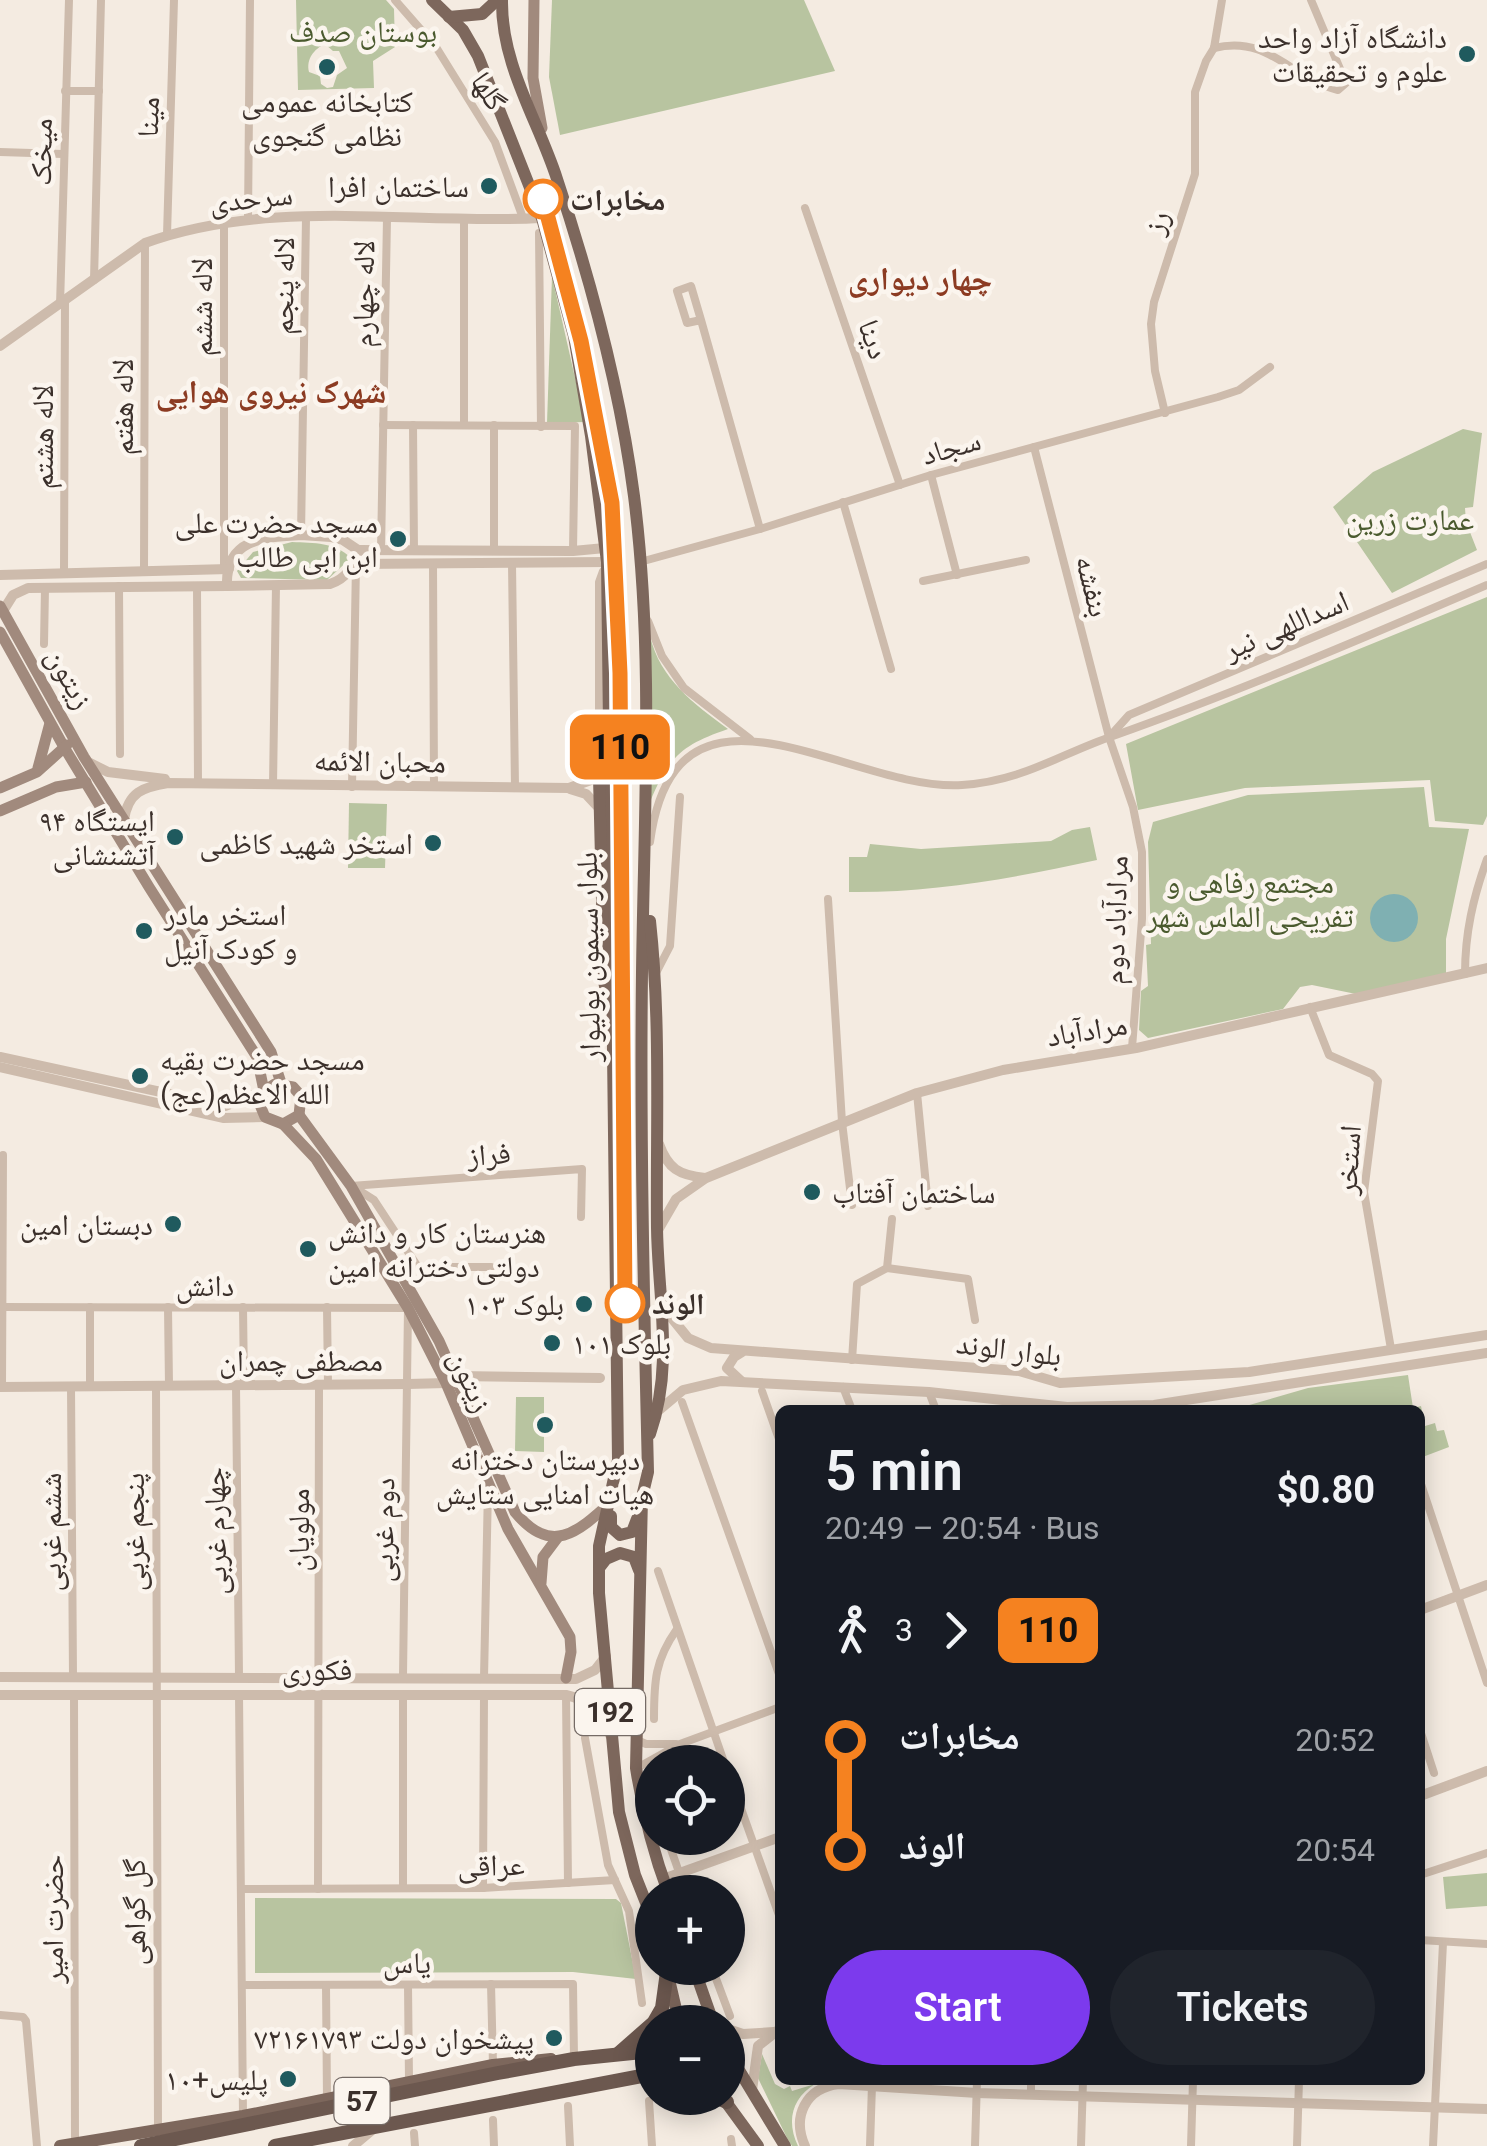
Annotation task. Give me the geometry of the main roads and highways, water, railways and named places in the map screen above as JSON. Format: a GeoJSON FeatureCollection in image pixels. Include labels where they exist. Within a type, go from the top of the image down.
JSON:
{"type":"FeatureCollection","features":[{"type":"Feature","properties":{"kind":"highway"},"geometry":{"type":"LineString","coordinates":[[619,2053],[635,2039]]}},
{"type":"Feature","properties":{"kind":"highway"},"geometry":{"type":"LineString","coordinates":[[619,2053],[635,2052]]}},
{"type":"Feature","properties":{"kind":"highway","name":"57"},"geometry":{"type":"LineString","coordinates":[[141,2146],[619,2053]]}},
{"type":"Feature","properties":{"kind":"highway","name":"57"},"geometry":{"type":"LineString","coordinates":[[277,2146],[635,2076]]}},
{"type":"Feature","properties":{"kind":"main road","name":"بلوار سیمون بولیوار"},"geometry":{"type":"LineString","coordinates":[[432,0],[464,30],[487,74],[542,218],[574,336],[606,555],[612,766],[618,1460],[599,1546],[599,1568],[611,1740],[625,1844],[636,1875]]}},
{"type":"Feature","properties":{"kind":"main road","name":"بلوار سیمون بولیوار"},"geometry":{"type":"LineString","coordinates":[[499,0],[510,59],[553,166],[584,268],[623,431],[640,562],[648,1472],[642,1497],[636,1768],[642,1810],[662,1875]]}},
{"type":"Feature","properties":{"kind":"main road"},"geometry":{"type":"LineString","coordinates":[[449,17],[482,14],[499,0]]}},
{"type":"Feature","properties":{"kind":"main road"},"geometry":{"type":"LineString","coordinates":[[534,0],[534,94],[553,166]]}},
{"type":"Feature","properties":{"kind":"main road","name":"زیتون"},"geometry":{"type":"LineString","coordinates":[[2,608],[86,782],[258,1057],[264,1092]]}},
{"type":"Feature","properties":{"kind":"main road","name":"زیتون"},"geometry":{"type":"LineString","coordinates":[[0,632],[50,718],[84,756],[270,1052],[281,1083]]}},
{"type":"Feature","properties":{"kind":"main road"},"geometry":{"type":"LineString","coordinates":[[37,772],[50,734],[50,718]]}},
{"type":"Feature","properties":{"kind":"main road"},"geometry":{"type":"LineString","coordinates":[[37,772],[70,744]]}},
{"type":"Feature","properties":{"kind":"main road"},"geometry":{"type":"LineString","coordinates":[[612,766],[599,777],[604,980],[614,1034]]}},
{"type":"Feature","properties":{"kind":"main road"},"geometry":{"type":"LineString","coordinates":[[0,788],[50,768],[61,778],[56,787]]}},
{"type":"Feature","properties":{"kind":"main road"},"geometry":{"type":"LineString","coordinates":[[0,811],[56,787],[86,782]]}},
{"type":"Feature","properties":{"kind":"main road"},"geometry":{"type":"LineString","coordinates":[[645,876],[656,973],[657,1230],[664,1364],[658,1410],[648,1441]]}},
{"type":"Feature","properties":{"kind":"main road"},"geometry":{"type":"LineString","coordinates":[[149,888],[162,880]]}},
{"type":"Feature","properties":{"kind":"main road"},"geometry":{"type":"LineString","coordinates":[[281,1083],[293,1086],[301,1096],[299,1115],[283,1124],[266,1117],[260,1104],[264,1092],[281,1083]]}},
{"type":"Feature","properties":{"kind":"main road","name":"زیتون"},"geometry":{"type":"LineString","coordinates":[[299,1115],[351,1186],[515,1512],[540,1534],[558,1537]]}},
{"type":"Feature","properties":{"kind":"main road","name":"زیتون"},"geometry":{"type":"LineString","coordinates":[[283,1124],[316,1159],[451,1380],[508,1529],[572,1644],[566,1678]]}},
{"type":"Feature","properties":{"kind":"main road"},"geometry":{"type":"LineString","coordinates":[[610,1502],[612,1527],[617,1534],[624,1535],[634,1528],[642,1497]]}},
{"type":"Feature","properties":{"kind":"main road"},"geometry":{"type":"LineString","coordinates":[[541,1586],[543,1557],[558,1537],[584,1526],[610,1502]]}},
{"type":"Feature","properties":{"kind":"main road"},"geometry":{"type":"LineString","coordinates":[[599,1568],[614,1554],[628,1553],[634,1557],[640,1573]]}},
{"type":"Feature","properties":{"kind":"main road"},"geometry":{"type":"LineString","coordinates":[[60,2146],[243,2116],[493,2065],[536,2058],[574,2060]]}},
{"type":"Feature","properties":{"kind":"main road"},"geometry":{"type":"LineString","coordinates":[[745,2082],[785,2146]]}},
{"type":"Feature","properties":{"kind":"main road"},"geometry":{"type":"LineString","coordinates":[[734,2115],[758,2146]]}},
{"type":"Feature","properties":{"kind":"water"},"geometry":{"type":"Polygon","coordinates":[[[1394,894],[1411,901],[1418,918],[1411,935],[1394,942],[1377,935],[1370,918],[1377,901],[1394,894]]]}},
{"type":"Feature","properties":{"kind":"place","name":"دانشگاه آزاد واحد علوم و تحقیقات"},"geometry":{"type":"Point","coordinates":[1467,54]}},
{"type":"Feature","properties":{"kind":"place","name":"کتابخانه عمومی نظامی گنجوی"},"geometry":{"type":"Point","coordinates":[327,67]}},
{"type":"Feature","properties":{"kind":"place","name":"ساختمان افرا"},"geometry":{"type":"Point","coordinates":[489,186]}},
{"type":"Feature","properties":{"kind":"place","name":"مخابرات"},"geometry":{"type":"Point","coordinates":[543,199]}},
{"type":"Feature","properties":{"kind":"place","name":"مسجد حضرت علی ابن ابی طالب"},"geometry":{"type":"Point","coordinates":[398,539]}},
{"type":"Feature","properties":{"kind":"place","name":"ایستگاه ۹۴ آتشنشانی"},"geometry":{"type":"Point","coordinates":[175,837]}},
{"type":"Feature","properties":{"kind":"place","name":"استخر شهید کاظمی"},"geometry":{"type":"Point","coordinates":[433,843]}},
{"type":"Feature","properties":{"kind":"place","name":"استخر مادر و کودک آنیل"},"geometry":{"type":"Point","coordinates":[144,931]}},
{"type":"Feature","properties":{"kind":"place","name":"مسجد حضرت بقیه الله الاعظم(عج)"},"geometry":{"type":"Point","coordinates":[140,1076]}},
{"type":"Feature","properties":{"kind":"place","name":"ساختمان آفتاب"},"geometry":{"type":"Point","coordinates":[812,1192]}},
{"type":"Feature","properties":{"kind":"place","name":"دبستان امین"},"geometry":{"type":"Point","coordinates":[173,1224]}},
{"type":"Feature","properties":{"kind":"place","name":"هنرستان کار و دانش دولتی دخترانه امین"},"geometry":{"type":"Point","coordinates":[308,1249]}},
{"type":"Feature","properties":{"kind":"place","name":"الوند"},"geometry":{"type":"Point","coordinates":[625,1303]}},
{"type":"Feature","properties":{"kind":"place","name":"بلوک ۱۰۳"},"geometry":{"type":"Point","coordinates":[584,1304]}},
{"type":"Feature","properties":{"kind":"place","name":"بلوک ۱۰۱"},"geometry":{"type":"Point","coordinates":[552,1343]}},
{"type":"Feature","properties":{"kind":"place","name":"دبیرستان دخترانه هیات امنایی ستایش"},"geometry":{"type":"Point","coordinates":[545,1425]}},
{"type":"Feature","properties":{"kind":"place","name":"پیشخوان دولت ۷۲۱۶۱۷۹۳"},"geometry":{"type":"Point","coordinates":[554,2038]}},
{"type":"Feature","properties":{"kind":"place","name":"پلیس+۱۰"},"geometry":{"type":"Point","coordinates":[288,2079]}},
{"type":"Feature","properties":{"kind":"district","name":"چهار دیواری"},"geometry":{"type":"Point","coordinates":[920,279]}},
{"type":"Feature","properties":{"kind":"district","name":"شهرک نیروی هوایی"},"geometry":{"type":"Point","coordinates":[271,392]}},
{"type":"Feature","properties":{"kind":"park label","name":"بوستان صدف"},"geometry":{"type":"Point","coordinates":[363,31]}},
{"type":"Feature","properties":{"kind":"park label","name":"عمارت زرین"},"geometry":{"type":"Point","coordinates":[1410,519]}},
{"type":"Feature","properties":{"kind":"park label","name":"مجتمع رفاهی و تفریحی الماس شهر"},"geometry":{"type":"Point","coordinates":[1250,899]}}]}
